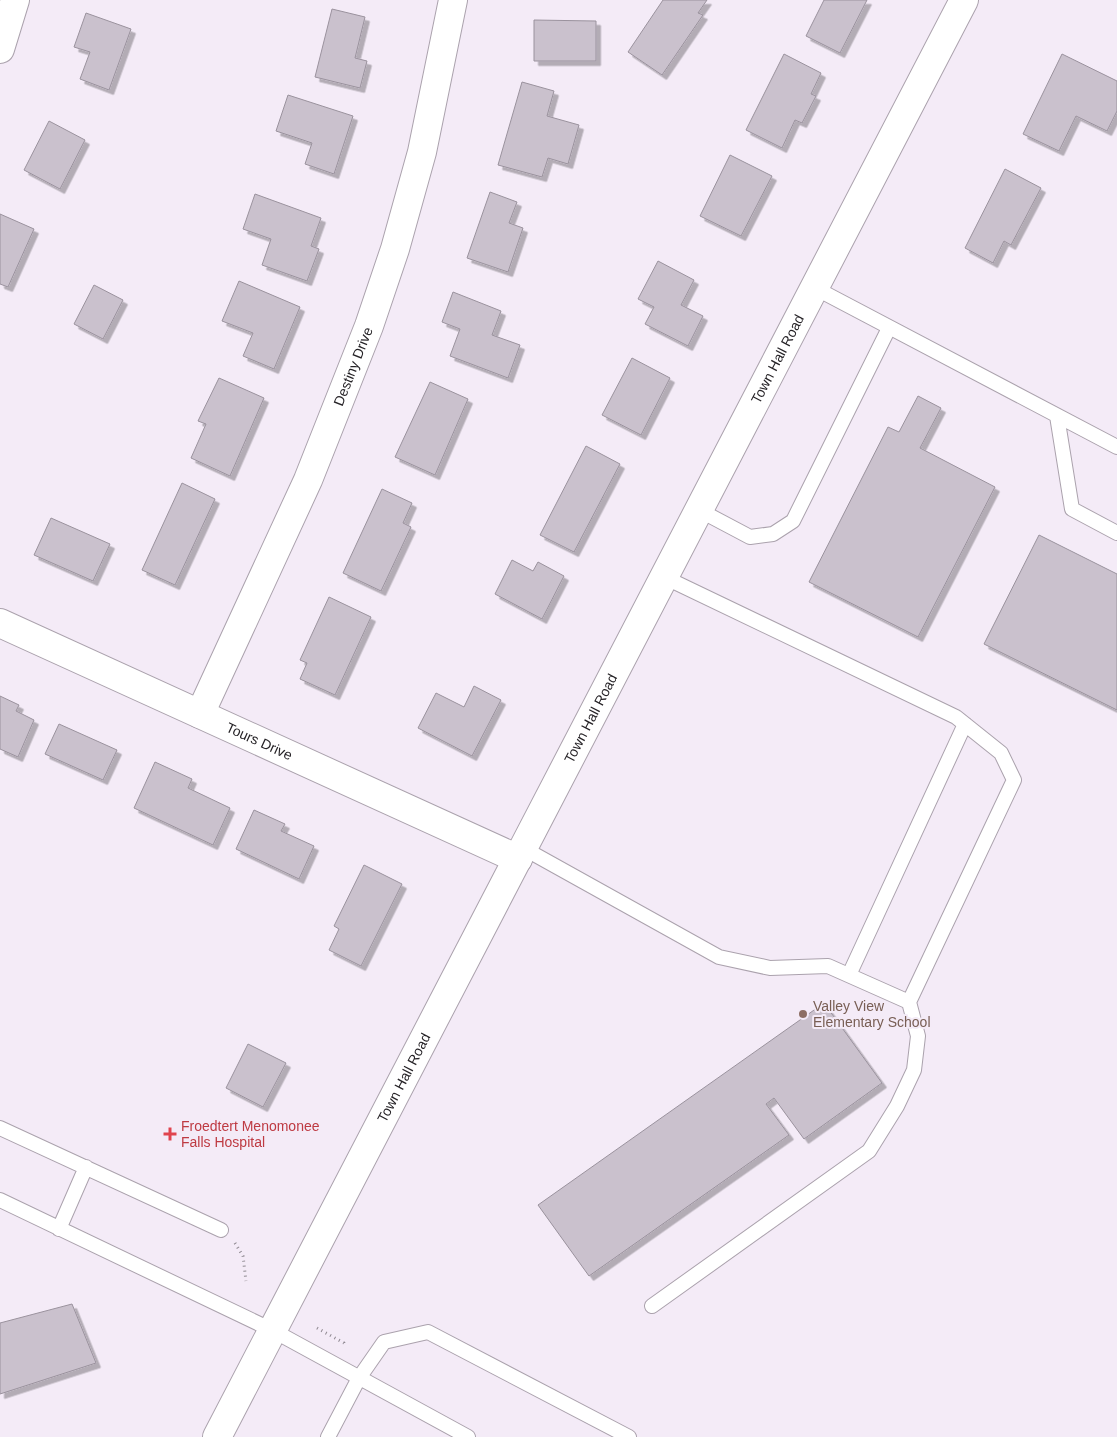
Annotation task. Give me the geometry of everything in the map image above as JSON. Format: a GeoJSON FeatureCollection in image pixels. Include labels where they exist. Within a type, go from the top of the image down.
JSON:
{"type":"FeatureCollection","features":[{"type":"Feature","properties":{"kind":"street"},"geometry":{"type":"LineString","coordinates":[[2,38],[15,0]]}},
{"type":"Feature","properties":{"kind":"street","name":"Destiny Drive"},"geometry":{"type":"LineString","coordinates":[[200,714],[308,480],[369,326],[395,248],[422,152],[453,0]]}},
{"type":"Feature","properties":{"kind":"street","name":"Town Hall Road"},"geometry":{"type":"LineString","coordinates":[[217,1437],[964,0]]}},
{"type":"Feature","properties":{"kind":"street","name":"Tours Drive"},"geometry":{"type":"LineString","coordinates":[[0,623],[200,714],[520,854]]}},
{"type":"Feature","properties":{"kind":"lane"},"geometry":{"type":"LineString","coordinates":[[815,288],[1117,447]]}},
{"type":"Feature","properties":{"kind":"lane"},"geometry":{"type":"LineString","coordinates":[[699,510],[750,536],[773,534],[793,521],[889,328]]}},
{"type":"Feature","properties":{"kind":"lane"},"geometry":{"type":"LineString","coordinates":[[1057,416],[1072,510],[1117,533]]}},
{"type":"Feature","properties":{"kind":"lane"},"geometry":{"type":"LineString","coordinates":[[652,1306],[869,1151],[897,1106],[914,1070],[918,1036],[909,1002],[1014,780],[1001,753],[956,717],[664,577]]}},
{"type":"Feature","properties":{"kind":"lane"},"geometry":{"type":"LineString","coordinates":[[849,974],[965,724]]}},
{"type":"Feature","properties":{"kind":"lane"},"geometry":{"type":"LineString","coordinates":[[520,854],[719,957],[770,968],[828,966],[909,1002]]}},
{"type":"Feature","properties":{"kind":"lane"},"geometry":{"type":"LineString","coordinates":[[0,1128],[221,1230]]}},
{"type":"Feature","properties":{"kind":"lane"},"geometry":{"type":"LineString","coordinates":[[59,1229],[86,1168]]}},
{"type":"Feature","properties":{"kind":"lane"},"geometry":{"type":"LineString","coordinates":[[0,1200],[272,1330],[468,1437]]}},
{"type":"Feature","properties":{"kind":"lane"},"geometry":{"type":"LineString","coordinates":[[328,1437],[359,1378],[384,1342],[428,1332],[629,1437]]}},
{"type":"Feature","properties":{"kind":"path"},"geometry":{"type":"LineString","coordinates":[[221,1230],[234,1240],[242,1256],[246,1280]]}},
{"type":"Feature","properties":{"kind":"building"},"geometry":{"type":"Polygon","coordinates":[[[663,0],[707,0],[698,13],[703,15],[662,75],[628,52],[663,0]]]}},
{"type":"Feature","properties":{"kind":"building"},"geometry":{"type":"Polygon","coordinates":[[[824,0],[867,0],[840,53],[806,36],[824,0]]]}},
{"type":"Feature","properties":{"kind":"building"},"geometry":{"type":"Polygon","coordinates":[[[332,9],[365,17],[355,58],[367,61],[360,88],[315,77],[332,9]]]}},
{"type":"Feature","properties":{"kind":"building"},"geometry":{"type":"Polygon","coordinates":[[[86,13],[131,29],[109,90],[80,79],[90,52],[74,47],[86,13]]]}},
{"type":"Feature","properties":{"kind":"building"},"geometry":{"type":"Polygon","coordinates":[[[534,20],[596,21],[596,61],[534,61],[534,20]]]}},
{"type":"Feature","properties":{"kind":"building"},"geometry":{"type":"Polygon","coordinates":[[[784,54],[821,73],[811,94],[816,96],[802,123],[795,120],[782,148],[746,130],[784,54]]]}},
{"type":"Feature","properties":{"kind":"building"},"geometry":{"type":"Polygon","coordinates":[[[1062,54],[1117,81],[1117,111],[1107,131],[1076,116],[1059,151],[1023,134],[1062,54]]]}},
{"type":"Feature","properties":{"kind":"building"},"geometry":{"type":"Polygon","coordinates":[[[522,82],[554,91],[547,116],[579,125],[568,164],[548,158],[542,177],[498,165],[522,82]]]}},
{"type":"Feature","properties":{"kind":"building"},"geometry":{"type":"Polygon","coordinates":[[[288,95],[353,116],[334,174],[305,164],[312,143],[276,131],[288,95]]]}},
{"type":"Feature","properties":{"kind":"building"},"geometry":{"type":"Polygon","coordinates":[[[49,121],[85,140],[60,189],[24,170],[49,121]]]}},
{"type":"Feature","properties":{"kind":"building"},"geometry":{"type":"Polygon","coordinates":[[[730,155],[772,176],[741,236],[700,216],[730,155]]]}},
{"type":"Feature","properties":{"kind":"building"},"geometry":{"type":"Polygon","coordinates":[[[1005,169],[1041,188],[1011,245],[1004,241],[993,263],[965,248],[1005,169]]]}},
{"type":"Feature","properties":{"kind":"building"},"geometry":{"type":"Polygon","coordinates":[[[490,192],[517,202],[509,223],[523,228],[508,272],[467,258],[490,192]]]}},
{"type":"Feature","properties":{"kind":"building"},"geometry":{"type":"Polygon","coordinates":[[[255,194],[321,218],[311,246],[319,249],[307,281],[262,265],[271,239],[243,229],[255,194]]]}},
{"type":"Feature","properties":{"kind":"building"},"geometry":{"type":"Polygon","coordinates":[[[0,214],[34,229],[8,287],[0,284],[0,214]]]}},
{"type":"Feature","properties":{"kind":"building"},"geometry":{"type":"Polygon","coordinates":[[[658,261],[694,280],[681,305],[703,316],[688,346],[645,324],[654,307],[638,299],[658,261]]]}},
{"type":"Feature","properties":{"kind":"building"},"geometry":{"type":"Polygon","coordinates":[[[239,281],[300,307],[274,369],[243,356],[253,333],[222,321],[239,281]]]}},
{"type":"Feature","properties":{"kind":"building"},"geometry":{"type":"Polygon","coordinates":[[[94,285],[123,300],[103,339],[74,324],[94,285]]]}},
{"type":"Feature","properties":{"kind":"building"},"geometry":{"type":"Polygon","coordinates":[[[453,292],[501,311],[492,335],[520,345],[508,378],[450,356],[460,329],[442,322],[453,292]]]}},
{"type":"Feature","properties":{"kind":"building"},"geometry":{"type":"Polygon","coordinates":[[[632,358],[670,378],[641,435],[602,415],[632,358]]]}},
{"type":"Feature","properties":{"kind":"building"},"geometry":{"type":"Polygon","coordinates":[[[219,378],[264,398],[230,476],[191,458],[206,424],[198,421],[219,378]]]}},
{"type":"Feature","properties":{"kind":"building"},"geometry":{"type":"Polygon","coordinates":[[[430,382],[468,399],[435,475],[395,457],[430,382]]]}},
{"type":"Feature","properties":{"kind":"building"},"geometry":{"type":"Polygon","coordinates":[[[918,396],[941,408],[920,448],[995,487],[918,637],[809,582],[888,427],[899,432],[918,396]]]}},
{"type":"Feature","properties":{"kind":"building"},"geometry":{"type":"Polygon","coordinates":[[[586,446],[620,464],[574,552],[540,535],[586,446]]]}},
{"type":"Feature","properties":{"kind":"building"},"geometry":{"type":"Polygon","coordinates":[[[182,483],[215,499],[175,585],[142,570],[182,483]]]}},
{"type":"Feature","properties":{"kind":"building"},"geometry":{"type":"Polygon","coordinates":[[[382,489],[412,503],[403,523],[411,527],[381,591],[343,573],[382,489]]]}},
{"type":"Feature","properties":{"kind":"building"},"geometry":{"type":"Polygon","coordinates":[[[51,518],[110,544],[93,581],[34,555],[51,518]]]}},
{"type":"Feature","properties":{"kind":"building"},"geometry":{"type":"Polygon","coordinates":[[[1039,535],[1117,574],[1117,710],[984,644],[1039,535]]]}},
{"type":"Feature","properties":{"kind":"building"},"geometry":{"type":"Polygon","coordinates":[[[512,560],[533,571],[538,562],[564,576],[542,619],[495,594],[512,560]]]}},
{"type":"Feature","properties":{"kind":"building"},"geometry":{"type":"Polygon","coordinates":[[[329,597],[371,617],[335,695],[300,679],[307,663],[300,660],[329,597]]]}},
{"type":"Feature","properties":{"kind":"building"},"geometry":{"type":"Polygon","coordinates":[[[474,686],[501,700],[472,756],[418,728],[436,693],[464,707],[474,686]]]}},
{"type":"Feature","properties":{"kind":"building"},"geometry":{"type":"Polygon","coordinates":[[[0,696],[19,705],[16,711],[34,720],[18,757],[0,749],[0,696]]]}},
{"type":"Feature","properties":{"kind":"building"},"geometry":{"type":"Polygon","coordinates":[[[59,724],[117,750],[103,780],[45,754],[59,724]]]}},
{"type":"Feature","properties":{"kind":"building"},"geometry":{"type":"Polygon","coordinates":[[[155,762],[192,779],[188,788],[230,808],[213,845],[134,808],[155,762]]]}},
{"type":"Feature","properties":{"kind":"building"},"geometry":{"type":"Polygon","coordinates":[[[254,810],[285,824],[281,831],[314,846],[299,879],[236,849],[254,810]]]}},
{"type":"Feature","properties":{"kind":"building"},"geometry":{"type":"Polygon","coordinates":[[[364,865],[402,884],[361,966],[329,950],[339,929],[334,926],[364,865]]]}},
{"type":"Feature","properties":{"kind":"building"},"geometry":{"type":"Polygon","coordinates":[[[824,1003],[882,1083],[804,1139],[774,1098],[766,1104],[789,1135],[589,1276],[538,1205],[824,1003]]]}},
{"type":"Feature","properties":{"kind":"building"},"geometry":{"type":"Polygon","coordinates":[[[248,1044],[286,1063],[263,1107],[226,1088],[248,1044]]]}},
{"type":"Feature","properties":{"kind":"building"},"geometry":{"type":"Polygon","coordinates":[[[72,1304],[96,1363],[0,1394],[0,1323],[72,1304]]]}},
{"type":"Feature","properties":{"kind":"place","name":"Valley View Elementary School"},"geometry":{"type":"Point","coordinates":[803,1014]}},
{"type":"Feature","properties":{"kind":"place","name":"Froedtert Menomonee Falls Hospital"},"geometry":{"type":"Point","coordinates":[170,1134]}}]}
